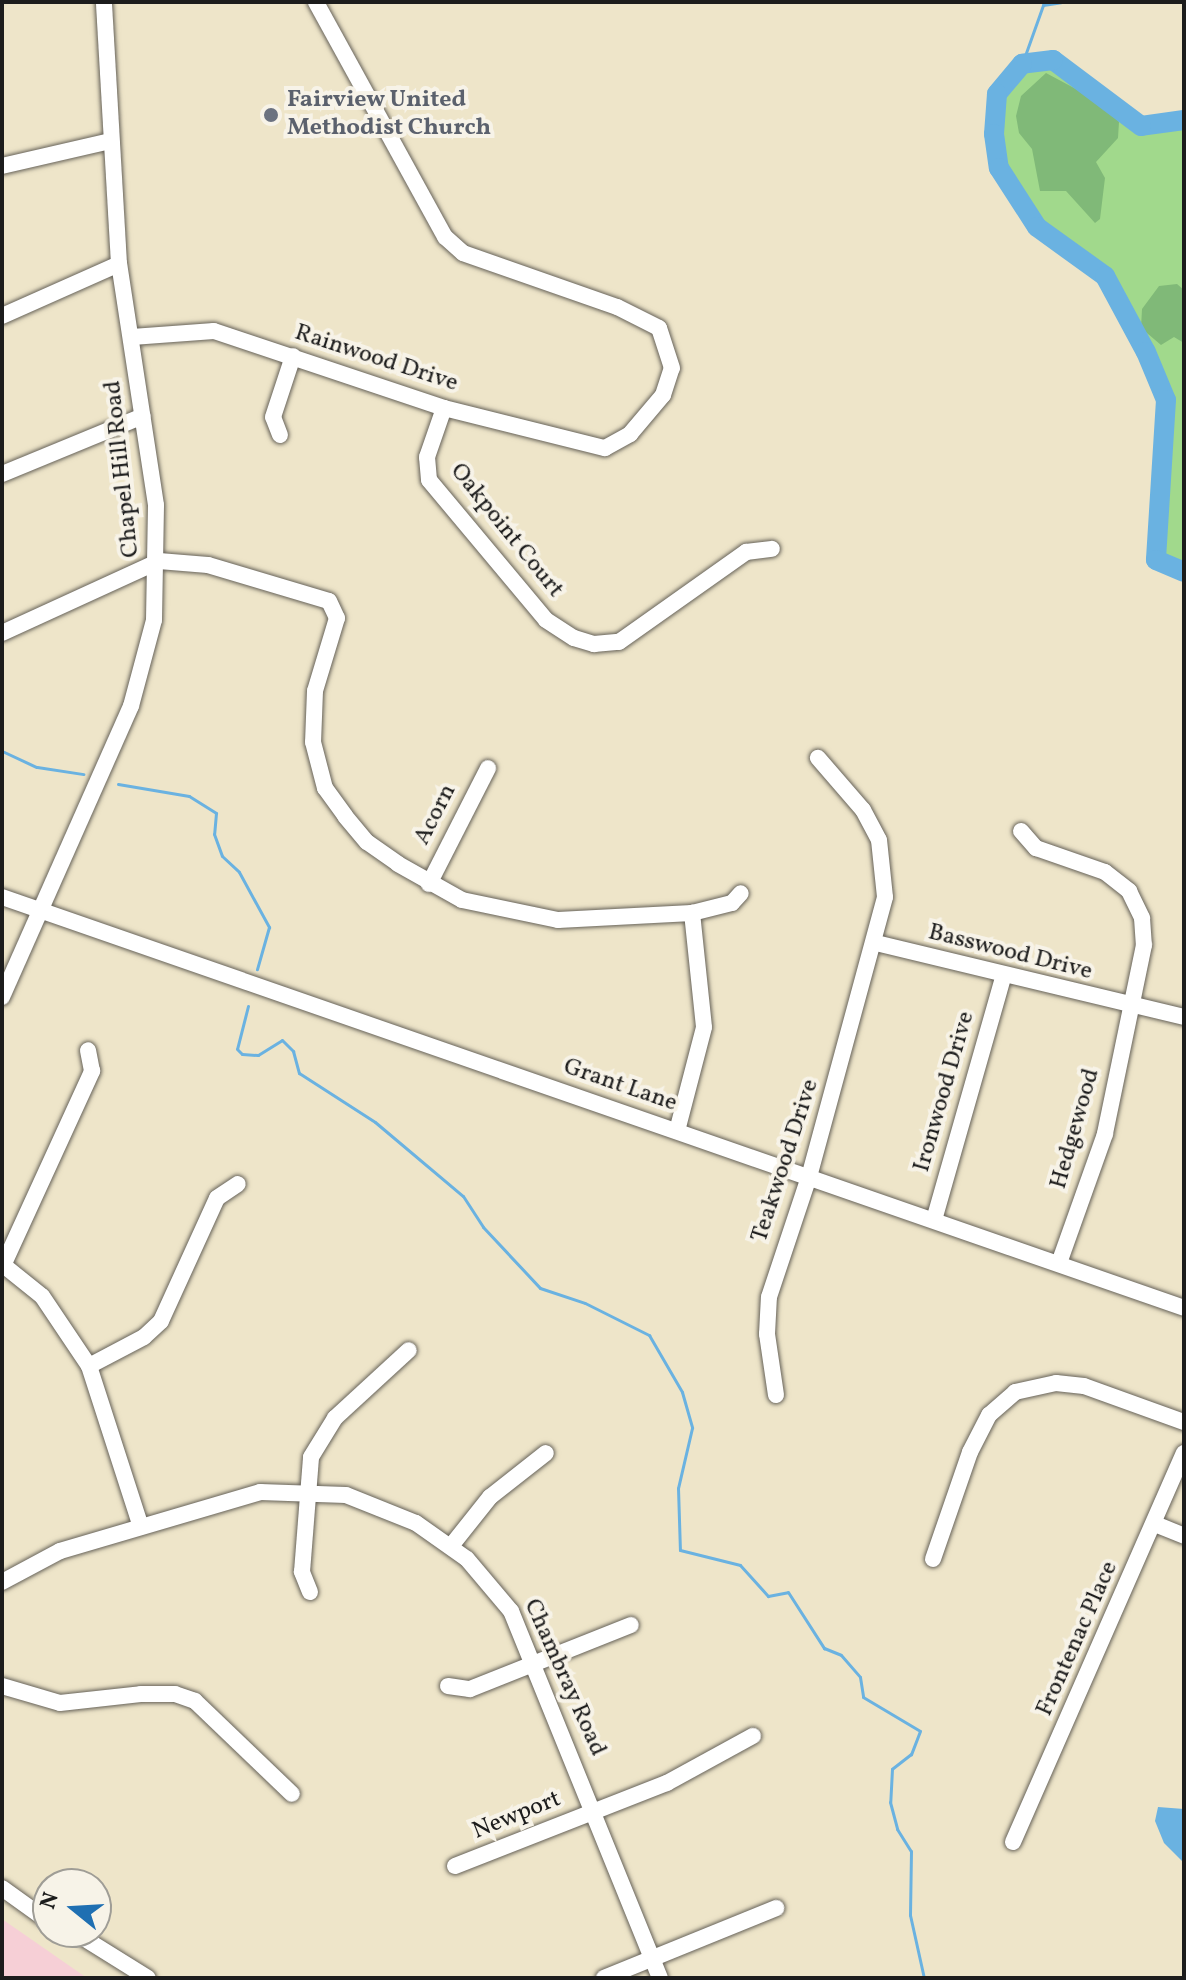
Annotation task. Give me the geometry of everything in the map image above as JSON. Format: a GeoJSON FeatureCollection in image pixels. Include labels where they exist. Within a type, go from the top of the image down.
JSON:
{"type":"FeatureCollection","features":[{"type":"Feature","properties":{"kind":"street","name":"Chapel Hill Road"},"geometry":{"type":"LineString","coordinates":[[2,997],[137,692],[154,620],[159,561],[143,416],[119,264],[104,2]]}},
{"type":"Feature","properties":{"kind":"street","name":"Rainwood Drive"},"geometry":{"type":"LineString","coordinates":[[132,337],[214,331],[444,408],[605,448],[630,434],[663,395],[672,368],[659,328],[617,307],[463,253],[445,237],[316,2]]}},
{"type":"Feature","properties":{"kind":"street"},"geometry":{"type":"LineString","coordinates":[[2,166],[110,141]]}},
{"type":"Feature","properties":{"kind":"street"},"geometry":{"type":"LineString","coordinates":[[2,316],[119,264]]}},
{"type":"Feature","properties":{"kind":"street"},"geometry":{"type":"LineString","coordinates":[[280,435],[273,417],[293,356]]}},
{"type":"Feature","properties":{"kind":"street","name":"Oakpoint Court"},"geometry":{"type":"LineString","coordinates":[[444,408],[427,457],[429,480],[546,620],[574,638],[594,644],[619,642],[746,552],[772,549]]}},
{"type":"Feature","properties":{"kind":"street"},"geometry":{"type":"LineString","coordinates":[[2,474],[143,416]]}},
{"type":"Feature","properties":{"kind":"street"},"geometry":{"type":"LineString","coordinates":[[2,633],[159,561],[208,565],[329,601],[337,618],[315,691],[313,742],[325,788],[367,842],[429,884],[492,909],[558,920],[692,913],[732,903],[741,893]]}},
{"type":"Feature","properties":{"kind":"street","name":"Teakwood Drive"},"geometry":{"type":"LineString","coordinates":[[776,1395],[767,1334],[769,1297],[809,1177],[876,943],[885,897],[879,840],[863,810],[818,758]]}},
{"type":"Feature","properties":{"kind":"street","name":"Acorn"},"geometry":{"type":"LineString","coordinates":[[429,884],[488,768]]}},
{"type":"Feature","properties":{"kind":"street","name":"Hedgewood"},"geometry":{"type":"LineString","coordinates":[[1021,831],[1036,848],[1105,872],[1129,891],[1142,918],[1144,945],[1105,1134],[1059,1263]]}},
{"type":"Feature","properties":{"kind":"street","name":"Grant Lane"},"geometry":{"type":"LineString","coordinates":[[2,897],[1183,1304]]}},
{"type":"Feature","properties":{"kind":"street"},"geometry":{"type":"LineString","coordinates":[[677,1131],[704,1027],[692,913]]}},
{"type":"Feature","properties":{"kind":"street","name":"Basswood Drive"},"geometry":{"type":"LineString","coordinates":[[876,943],[1003,977],[1184,1017]]}},
{"type":"Feature","properties":{"kind":"street","name":"Ironwood Drive"},"geometry":{"type":"LineString","coordinates":[[934,1220],[1003,977]]}},
{"type":"Feature","properties":{"kind":"street"},"geometry":{"type":"LineString","coordinates":[[88,1050],[92,1071],[3,1266],[42,1296],[89,1366],[140,1524]]}},
{"type":"Feature","properties":{"kind":"street"},"geometry":{"type":"LineString","coordinates":[[89,1366],[144,1337],[161,1321],[217,1198],[238,1184]]}},
{"type":"Feature","properties":{"kind":"street"},"geometry":{"type":"LineString","coordinates":[[310,1592],[302,1572],[308,1490],[319,1437],[409,1350]]}},
{"type":"Feature","properties":{"kind":"street"},"geometry":{"type":"LineString","coordinates":[[933,1559],[970,1452],[989,1415],[1015,1392],[1056,1383],[1084,1386],[1184,1422]]}},
{"type":"Feature","properties":{"kind":"street"},"geometry":{"type":"LineString","coordinates":[[451,1546],[490,1497],[546,1453]]}},
{"type":"Feature","properties":{"kind":"street","name":"Frontenac Place"},"geometry":{"type":"LineString","coordinates":[[1013,1842],[1184,1453]]}},
{"type":"Feature","properties":{"kind":"street","name":"Chambray Road"},"geometry":{"type":"LineString","coordinates":[[2,1582],[60,1551],[140,1524],[260,1492],[308,1490],[380,1506],[451,1546],[511,1611],[596,1810],[660,1978]]}},
{"type":"Feature","properties":{"kind":"street"},"geometry":{"type":"LineString","coordinates":[[1155,1524],[1184,1536]]}},
{"type":"Feature","properties":{"kind":"street"},"geometry":{"type":"LineString","coordinates":[[448,1686],[470,1689],[631,1625]]}},
{"type":"Feature","properties":{"kind":"street"},"geometry":{"type":"LineString","coordinates":[[2,1686],[60,1703],[141,1694],[175,1694],[195,1701],[292,1794]]}},
{"type":"Feature","properties":{"kind":"street","name":"Newport"},"geometry":{"type":"LineString","coordinates":[[455,1866],[667,1783],[753,1736]]}},
{"type":"Feature","properties":{"kind":"street"},"geometry":{"type":"LineString","coordinates":[[2,1888],[32,1910]]}},
{"type":"Feature","properties":{"kind":"street"},"geometry":{"type":"LineString","coordinates":[[604,1978],[776,1908]]}},
{"type":"Feature","properties":{"kind":"street"},"geometry":{"type":"LineString","coordinates":[[100,1948],[148,1978]]}},
{"type":"Feature","properties":{"kind":"shaded area"},"geometry":{"type":"Polygon","coordinates":[[[2,1919],[32,1940],[32,1948],[44,1948],[87,1978],[2,1978],[2,1919]]]}},
{"type":"Feature","properties":{"kind":"green space"},"geometry":{"type":"Polygon","coordinates":[[[1053,60],[1141,126],[1184,120],[1184,572],[1156,560],[1166,400],[1121,299],[1105,276],[1037,227],[999,168],[997,94],[1022,64],[1053,60]]]}},
{"type":"Feature","properties":{"kind":"green space"},"geometry":{"type":"Polygon","coordinates":[[[1046,73],[1104,104],[1119,122],[1118,138],[1096,162],[1105,178],[1100,219],[1095,223],[1066,191],[1040,191],[1032,149],[1019,133],[1016,116],[1021,96],[1046,73]]]}},
{"type":"Feature","properties":{"kind":"green space"},"geometry":{"type":"Polygon","coordinates":[[[1177,284],[1184,290],[1184,343],[1174,337],[1161,345],[1141,328],[1142,309],[1159,286],[1177,284]]]}},
{"type":"Feature","properties":{"kind":"water"},"geometry":{"type":"Polygon","coordinates":[[[1158,1807],[1184,1809],[1184,1863],[1164,1843],[1155,1821],[1158,1807]]]}},
{"type":"Feature","properties":{"kind":"waterway"},"geometry":{"type":"LineString","coordinates":[[1022,64],[1043,5],[1061,2]]}},
{"type":"Feature","properties":{"kind":"waterway"},"geometry":{"type":"LineString","coordinates":[[1184,120],[1141,126],[1053,60],[1022,64],[997,94],[994,134],[999,168],[1037,227],[1105,276],[1146,352],[1166,400],[1156,560],[1184,572]]}},
{"type":"Feature","properties":{"kind":"waterway"},"geometry":{"type":"LineString","coordinates":[[2,751],[37,767],[83,774]]}},
{"type":"Feature","properties":{"kind":"waterway"},"geometry":{"type":"LineString","coordinates":[[118,784],[189,796],[216,813],[214,834],[222,856],[239,872],[269,927],[257,969]]}},
{"type":"Feature","properties":{"kind":"waterway"},"geometry":{"type":"LineString","coordinates":[[248,1006],[237,1049],[242,1054],[258,1055],[282,1040],[293,1051],[299,1073],[375,1122],[463,1196],[483,1227],[540,1288],[585,1303],[649,1335],[682,1392],[692,1428],[678,1488],[680,1550],[740,1565],[768,1596],[788,1592],[824,1648],[841,1655],[860,1677],[863,1697],[920,1731],[911,1754],[892,1769],[890,1802],[897,1829],[911,1851],[910,1915],[924,1978]]}},
{"type":"Feature","properties":{"kind":"place","name":"Fairview United Methodist Church"},"geometry":{"type":"Point","coordinates":[271,115]}}]}
